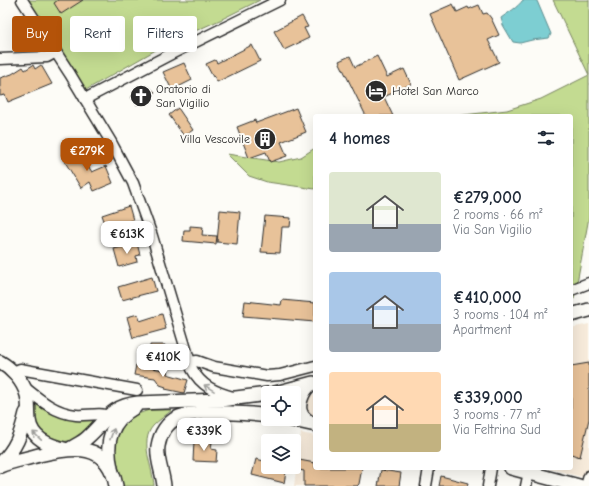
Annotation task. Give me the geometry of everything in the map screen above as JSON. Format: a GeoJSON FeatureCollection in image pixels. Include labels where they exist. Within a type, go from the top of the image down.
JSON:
{"type":"FeatureCollection","features":[{"type":"Feature","properties":{"kind":"main road"},"geometry":{"type":"LineString","coordinates":[[573,314],[589,310]]}},
{"type":"Feature","properties":{"kind":"main road"},"geometry":{"type":"LineString","coordinates":[[0,362],[13,372],[24,387],[27,396],[29,422],[35,435],[48,443],[69,449],[89,436],[107,416],[125,405],[146,402],[241,398],[261,395]]}},
{"type":"Feature","properties":{"kind":"main road"},"geometry":{"type":"LineString","coordinates":[[301,386],[313,383]]}},
{"type":"Feature","properties":{"kind":"main road"},"geometry":{"type":"LineString","coordinates":[[313,383],[303,393],[300,410],[303,416],[313,424]]}},
{"type":"Feature","properties":{"kind":"main road"},"geometry":{"type":"LineString","coordinates":[[116,486],[108,448],[109,439],[114,428],[124,414],[146,402]]}},
{"type":"Feature","properties":{"kind":"main road"},"geometry":{"type":"LineString","coordinates":[[0,465],[11,453],[18,440],[28,404]]}},
{"type":"Feature","properties":{"kind":"main road"},"geometry":{"type":"LineString","coordinates":[[164,486],[158,446],[163,433],[174,419],[187,415],[199,414],[239,413],[261,415]]}},
{"type":"Feature","properties":{"kind":"main road"},"geometry":{"type":"LineString","coordinates":[[301,422],[313,425]]}},
{"type":"Feature","properties":{"kind":"main road"},"geometry":{"type":"LineString","coordinates":[[0,465],[69,449],[83,449],[94,452],[103,459],[112,472]]}},
{"type":"Feature","properties":{"kind":"main road"},"geometry":{"type":"LineString","coordinates":[[520,470],[579,486]]}},
{"type":"Feature","properties":{"kind":"street"},"geometry":{"type":"LineString","coordinates":[[22,0],[32,16]]}},
{"type":"Feature","properties":{"kind":"street"},"geometry":{"type":"LineString","coordinates":[[85,99],[280,0]]}},
{"type":"Feature","properties":{"kind":"street"},"geometry":{"type":"LineString","coordinates":[[0,59],[42,57],[49,56],[56,52],[111,142],[133,183],[152,236],[189,362],[195,374],[207,387],[220,393],[241,398]]}},
{"type":"Feature","properties":{"kind":"street"},"geometry":{"type":"LineString","coordinates":[[573,289],[589,283]]}},
{"type":"Feature","properties":{"kind":"street"},"geometry":{"type":"LineString","coordinates":[[189,362],[197,361],[214,367],[272,376],[313,366]]}},
{"type":"Feature","properties":{"kind":"street"},"geometry":{"type":"LineString","coordinates":[[13,372],[20,369],[136,390]]}},
{"type":"Feature","properties":{"kind":"street"},"geometry":{"type":"LineString","coordinates":[[24,387],[46,405],[58,410],[76,415],[102,413],[107,416]]}},
{"type":"Feature","properties":{"kind":"street"},"geometry":{"type":"LineString","coordinates":[[426,486],[429,470]]}},
{"type":"Feature","properties":{"kind":"street"},"geometry":{"type":"LineString","coordinates":[[488,486],[491,470]]}},
{"type":"Feature","properties":{"kind":"street"},"geometry":{"type":"LineString","coordinates":[[526,486],[529,472]]}},
{"type":"Feature","properties":{"kind":"street"},"geometry":{"type":"LineString","coordinates":[[586,486],[589,476]]}},
{"type":"Feature","properties":{"kind":"shaded area"},"geometry":{"type":"Polygon","coordinates":[[[589,324],[589,479],[555,470],[573,470],[573,328],[589,324]]]}},
{"type":"Feature","properties":{"kind":"shaded area"},"geometry":{"type":"Polygon","coordinates":[[[313,395],[313,416],[308,415],[304,397],[313,395]]]}},
{"type":"Feature","properties":{"kind":"shaded area"},"geometry":{"type":"Polygon","coordinates":[[[301,433],[313,436],[313,470],[320,470],[357,486],[294,486],[296,474],[301,474],[301,433]]]}},
{"type":"Feature","properties":{"kind":"green space"},"geometry":{"type":"Polygon","coordinates":[[[28,0],[260,0],[197,30],[197,16],[133,16],[133,52],[152,52],[84,91],[60,52],[62,52],[62,16],[38,16],[28,0]]]}},
{"type":"Feature","properties":{"kind":"green space"},"geometry":{"type":"Polygon","coordinates":[[[553,0],[589,0],[589,75],[553,0]]]}},
{"type":"Feature","properties":{"kind":"green space"},"geometry":{"type":"Polygon","coordinates":[[[589,75],[589,217],[574,299],[573,114],[472,114],[507,110],[541,99],[589,75]]]}},
{"type":"Feature","properties":{"kind":"green space"},"geometry":{"type":"Polygon","coordinates":[[[313,149],[313,189],[267,182],[249,176],[227,154],[279,162],[301,157],[313,149]]]}},
{"type":"Feature","properties":{"kind":"green space"},"geometry":{"type":"Polygon","coordinates":[[[37,403],[94,419],[95,423],[79,438],[71,441],[54,441],[41,433],[38,428],[36,422],[37,403]]]}},
{"type":"Feature","properties":{"kind":"green space"},"geometry":{"type":"Polygon","coordinates":[[[149,410],[172,410],[153,426],[147,439],[148,455],[154,486],[123,486],[114,448],[118,430],[126,420],[149,410]]]}},
{"type":"Feature","properties":{"kind":"water"},"geometry":{"type":"Polygon","coordinates":[[[523,0],[537,1],[551,34],[549,38],[520,43],[513,42],[503,25],[501,18],[516,8],[523,0]]]}},
{"type":"Feature","properties":{"kind":"building"},"geometry":{"type":"Polygon","coordinates":[[[58,0],[83,0],[61,14],[54,3],[58,0]]]}},
{"type":"Feature","properties":{"kind":"building"},"geometry":{"type":"Polygon","coordinates":[[[453,4],[457,12],[468,7],[469,9],[479,5],[483,14],[487,13],[491,18],[499,35],[488,40],[499,62],[459,80],[430,14],[453,4]]]}},
{"type":"Feature","properties":{"kind":"building"},"geometry":{"type":"Polygon","coordinates":[[[302,16],[308,27],[304,28],[309,38],[284,50],[274,31],[302,16]]]}},
{"type":"Feature","properties":{"kind":"building"},"geometry":{"type":"Polygon","coordinates":[[[252,45],[260,61],[217,82],[206,64],[215,60],[217,63],[252,45]]]}},
{"type":"Feature","properties":{"kind":"building","name":"Hotel San Marco"},"geometry":{"type":"Polygon","coordinates":[[[350,56],[355,67],[377,56],[387,77],[404,69],[411,84],[384,97],[392,114],[365,114],[339,61],[350,56]]]}},
{"type":"Feature","properties":{"kind":"building"},"geometry":{"type":"Polygon","coordinates":[[[184,63],[192,80],[172,90],[163,72],[184,63]]]}},
{"type":"Feature","properties":{"kind":"building"},"geometry":{"type":"Polygon","coordinates":[[[33,65],[35,69],[41,65],[52,84],[8,102],[5,95],[0,96],[0,78],[12,74],[23,67],[25,70],[33,65]]]}},
{"type":"Feature","properties":{"kind":"building","name":"Oratorio di San Vigilio"},"geometry":{"type":"Polygon","coordinates":[[[145,87],[149,87],[155,92],[137,105],[131,97],[145,87]]]}},
{"type":"Feature","properties":{"kind":"building"},"geometry":{"type":"Polygon","coordinates":[[[178,108],[193,130],[184,136],[169,115],[178,108]]]}},
{"type":"Feature","properties":{"kind":"building","name":"Villa Vescovile"},"geometry":{"type":"Polygon","coordinates":[[[296,108],[306,132],[281,142],[287,156],[270,162],[266,152],[249,158],[237,127],[255,120],[256,123],[296,108]]]}},
{"type":"Feature","properties":{"kind":"building"},"geometry":{"type":"Polygon","coordinates":[[[76,148],[92,172],[106,166],[113,183],[94,191],[90,182],[81,188],[62,157],[76,148]]]}},
{"type":"Feature","properties":{"kind":"building"},"geometry":{"type":"Polygon","coordinates":[[[129,206],[133,220],[107,229],[102,215],[129,206]]]}},
{"type":"Feature","properties":{"kind":"building"},"geometry":{"type":"Polygon","coordinates":[[[220,210],[240,212],[237,244],[217,242],[220,210]]]}},
{"type":"Feature","properties":{"kind":"building"},"geometry":{"type":"Polygon","coordinates":[[[265,216],[291,218],[290,227],[282,227],[280,253],[261,252],[265,216]]]}},
{"type":"Feature","properties":{"kind":"building"},"geometry":{"type":"Polygon","coordinates":[[[190,226],[203,227],[202,235],[217,236],[216,244],[183,241],[184,230],[190,230],[190,226]]]}},
{"type":"Feature","properties":{"kind":"building"},"geometry":{"type":"Polygon","coordinates":[[[137,243],[140,255],[136,256],[137,262],[119,267],[114,249],[137,243]]]}},
{"type":"Feature","properties":{"kind":"building"},"geometry":{"type":"Polygon","coordinates":[[[152,277],[156,291],[122,300],[118,287],[152,277]]]}},
{"type":"Feature","properties":{"kind":"building"},"geometry":{"type":"Polygon","coordinates":[[[282,300],[313,303],[313,322],[243,316],[245,301],[281,305],[282,300]]]}},
{"type":"Feature","properties":{"kind":"building"},"geometry":{"type":"Polygon","coordinates":[[[138,314],[140,321],[162,314],[166,329],[133,338],[127,317],[138,314]]]}},
{"type":"Feature","properties":{"kind":"building"},"geometry":{"type":"Polygon","coordinates":[[[150,345],[165,345],[165,349],[175,349],[174,357],[150,356],[150,345]]]}},
{"type":"Feature","properties":{"kind":"building"},"geometry":{"type":"Polygon","coordinates":[[[589,363],[589,419],[580,457],[573,455],[573,366],[589,363]]]}},
{"type":"Feature","properties":{"kind":"building"},"geometry":{"type":"Polygon","coordinates":[[[136,365],[168,371],[167,374],[188,380],[184,393],[165,389],[166,387],[160,385],[155,378],[134,375],[136,365]]]}},
{"type":"Feature","properties":{"kind":"building"},"geometry":{"type":"Polygon","coordinates":[[[194,441],[212,442],[211,449],[217,450],[216,462],[193,461],[194,441]]]}},
{"type":"Feature","properties":{"kind":"building"},"geometry":{"type":"Polygon","coordinates":[[[256,459],[261,460],[261,474],[286,474],[284,483],[252,475],[256,459]]]}},
{"type":"Feature","properties":{"kind":"building"},"geometry":{"type":"Polygon","coordinates":[[[301,460],[313,463],[313,470],[362,470],[359,484],[357,486],[304,486],[304,471],[301,470],[301,460]]]}},
{"type":"Feature","properties":{"kind":"building"},"geometry":{"type":"Polygon","coordinates":[[[381,470],[401,473],[399,486],[378,486],[381,470]]]}},
{"type":"Feature","properties":{"kind":"building"},"geometry":{"type":"Polygon","coordinates":[[[441,476],[468,483],[467,486],[439,486],[441,476]]]}},
{"type":"Feature","properties":{"kind":"place","name":"Hotel San Marco"},"geometry":{"type":"Point","coordinates":[376,91]}},
{"type":"Feature","properties":{"kind":"place","name":"Oratorio di San Vigilio"},"geometry":{"type":"Point","coordinates":[141,96]}},
{"type":"Feature","properties":{"kind":"place","name":"Villa Vescovile"},"geometry":{"type":"Point","coordinates":[265,139]}}]}
